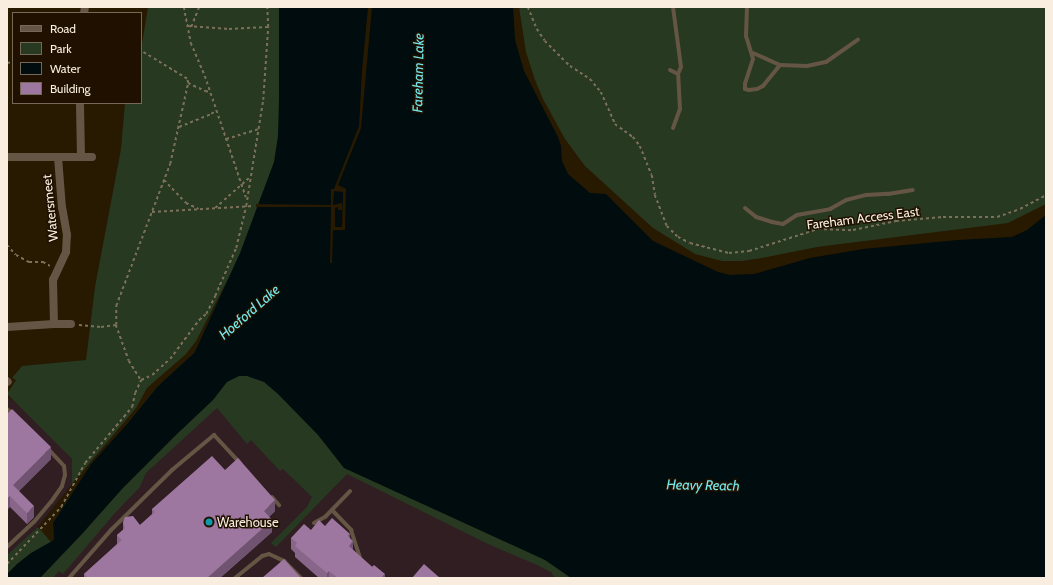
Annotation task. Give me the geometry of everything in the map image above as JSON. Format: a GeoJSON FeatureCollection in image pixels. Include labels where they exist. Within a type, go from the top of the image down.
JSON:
{"type":"FeatureCollection","features":[{"type":"Feature","properties":{"kind":"street"},"geometry":{"type":"LineString","coordinates":[[80,104],[81,157]]}},
{"type":"Feature","properties":{"kind":"street"},"geometry":{"type":"LineString","coordinates":[[7,157],[58,157]]}},
{"type":"Feature","properties":{"kind":"street","name":"Watersmeet"},"geometry":{"type":"LineString","coordinates":[[54,324],[52,295],[53,280],[66,252],[67,235],[61,202],[58,157],[92,157]]}},
{"type":"Feature","properties":{"kind":"street"},"geometry":{"type":"LineString","coordinates":[[7,327],[71,324]]}},
{"type":"Feature","properties":{"kind":"lane"},"geometry":{"type":"LineString","coordinates":[[673,7],[681,67],[678,74],[680,109],[673,128]]}},
{"type":"Feature","properties":{"kind":"lane"},"geometry":{"type":"LineString","coordinates":[[747,7],[746,36],[753,54],[751,69],[745,84],[745,88],[749,90],[757,89],[763,86],[780,65]]}},
{"type":"Feature","properties":{"kind":"lane"},"geometry":{"type":"LineString","coordinates":[[753,54],[780,65],[807,66],[826,62],[858,40]]}},
{"type":"Feature","properties":{"kind":"lane"},"geometry":{"type":"LineString","coordinates":[[670,70],[678,74]]}},
{"type":"Feature","properties":{"kind":"lane"},"geometry":{"type":"LineString","coordinates":[[745,208],[756,217],[783,224],[797,215],[830,209],[846,200],[866,195],[888,194],[913,190]]}},
{"type":"Feature","properties":{"kind":"lane"},"geometry":{"type":"LineString","coordinates":[[7,408],[17,419]]}},
{"type":"Feature","properties":{"kind":"lane"},"geometry":{"type":"LineString","coordinates":[[69,578],[117,524],[172,470],[214,435],[246,469]]}},
{"type":"Feature","properties":{"kind":"lane"},"geometry":{"type":"LineString","coordinates":[[7,548],[28,529],[51,502],[64,479],[64,466],[43,444]]}},
{"type":"Feature","properties":{"kind":"lane"},"geometry":{"type":"LineString","coordinates":[[314,523],[325,517],[350,492]]}},
{"type":"Feature","properties":{"kind":"lane"},"geometry":{"type":"LineString","coordinates":[[270,495],[279,505]]}},
{"type":"Feature","properties":{"kind":"lane"},"geometry":{"type":"LineString","coordinates":[[332,510],[351,530],[357,553],[362,560]]}},
{"type":"Feature","properties":{"kind":"lane"},"geometry":{"type":"LineString","coordinates":[[235,578],[262,556],[269,554],[284,561],[301,578]]}},
{"type":"Feature","properties":{"kind":"path"},"geometry":{"type":"LineString","coordinates":[[184,7],[192,43],[211,92],[215,110],[247,199]]}},
{"type":"Feature","properties":{"kind":"path"},"geometry":{"type":"LineString","coordinates":[[191,27],[199,7]]}},
{"type":"Feature","properties":{"kind":"path"},"geometry":{"type":"LineString","coordinates":[[7,564],[61,508],[85,463],[132,407],[135,392],[141,380],[152,375],[170,359],[206,314],[236,248],[246,206],[259,129],[268,27],[267,7]]}},
{"type":"Feature","properties":{"kind":"path","name":"Fareham Access East"},"geometry":{"type":"LineString","coordinates":[[528,7],[545,41],[570,66],[590,79],[602,92],[615,124],[633,137],[640,146],[652,175],[655,195],[667,226],[678,237],[690,243],[729,253],[749,251],[818,230],[853,230],[896,221],[943,217],[996,217],[1020,209],[1046,195]]}},
{"type":"Feature","properties":{"kind":"path"},"geometry":{"type":"LineString","coordinates":[[188,26],[230,29],[268,27]]}},
{"type":"Feature","properties":{"kind":"path"},"geometry":{"type":"LineString","coordinates":[[142,52],[187,79],[188,83],[205,91],[211,92]]}},
{"type":"Feature","properties":{"kind":"path"},"geometry":{"type":"LineString","coordinates":[[141,380],[129,361],[116,325],[116,306],[171,159],[188,83]]}},
{"type":"Feature","properties":{"kind":"path"},"geometry":{"type":"LineString","coordinates":[[179,127],[212,114],[215,110]]}},
{"type":"Feature","properties":{"kind":"path"},"geometry":{"type":"LineString","coordinates":[[226,139],[259,129]]}},
{"type":"Feature","properties":{"kind":"path"},"geometry":{"type":"LineString","coordinates":[[214,208],[250,177]]}},
{"type":"Feature","properties":{"kind":"path"},"geometry":{"type":"LineString","coordinates":[[164,180],[186,204],[201,209]]}},
{"type":"Feature","properties":{"kind":"path"},"geometry":{"type":"LineString","coordinates":[[152,212],[254,206]]}},
{"type":"Feature","properties":{"kind":"path"},"geometry":{"type":"LineString","coordinates":[[7,246],[16,255],[29,262],[43,262],[57,269]]}},
{"type":"Feature","properties":{"kind":"path"},"geometry":{"type":"LineString","coordinates":[[71,324],[101,327],[116,325]]}},
{"type":"Feature","properties":{"kind":"shaded area"},"geometry":{"type":"Polygon","coordinates":[[[7,396],[24,410],[72,459],[72,484],[40,524],[7,560],[7,396]]]}},
{"type":"Feature","properties":{"kind":"shaded area"},"geometry":{"type":"Polygon","coordinates":[[[213,400],[545,560],[571,578],[40,578],[213,400]]]}},
{"type":"Feature","properties":{"kind":"green space"},"geometry":{"type":"Polygon","coordinates":[[[148,7],[370,7],[368,19],[1046,578],[571,578],[569,576],[568,578],[555,578],[551,572],[537,565],[488,544],[347,474],[276,547],[271,543],[307,507],[312,497],[283,469],[280,471],[251,440],[247,444],[217,408],[146,473],[140,487],[115,513],[63,574],[59,571],[53,578],[7,578],[7,555],[38,527],[51,542],[54,540],[53,523],[91,464],[127,424],[158,386],[194,353],[231,273],[196,341],[186,354],[147,388],[136,408],[72,484],[72,459],[7,394],[16,380],[12,378],[22,366],[86,360],[95,287],[121,149],[125,104],[142,104],[142,44],[148,7]]]}},
{"type":"Feature","properties":{"kind":"green space"},"geometry":{"type":"Polygon","coordinates":[[[519,7],[1046,7],[1046,204],[1008,223],[817,247],[742,261],[722,261],[695,254],[653,228],[585,166],[565,139],[543,99],[535,80],[526,52],[519,7]]]}},
{"type":"Feature","properties":{"kind":"water"},"geometry":{"type":"Polygon","coordinates":[[[279,7],[513,7],[515,40],[524,71],[558,137],[561,146],[562,161],[568,174],[590,193],[606,194],[653,241],[718,272],[730,275],[754,274],[810,258],[863,249],[958,240],[1012,237],[1027,230],[1046,215],[1046,578],[571,578],[545,560],[344,468],[318,435],[278,394],[264,382],[247,376],[239,376],[227,382],[213,400],[122,489],[40,578],[7,578],[8,573],[17,564],[31,553],[54,540],[53,523],[91,464],[127,424],[158,386],[194,353],[197,347],[240,253],[274,162],[278,136],[279,7]]]}},
{"type":"Feature","properties":{"kind":"pier"},"geometry":{"type":"Polygon","coordinates":[[[368,7],[372,7],[361,128],[338,185],[346,189],[345,230],[333,230],[332,263],[330,263],[331,207],[256,207],[256,204],[331,205],[331,189],[334,189],[359,126],[368,7]],[[334,191],[333,205],[342,203],[342,210],[338,210],[338,207],[335,208],[335,227],[342,227],[343,192],[334,191]]]}},
{"type":"Feature","properties":{"kind":"building"},"geometry":{"type":"Polygon","coordinates":[[[12,409],[51,447],[13,485],[34,506],[27,513],[10,496],[7,499],[7,414],[12,409]]]}},
{"type":"Feature","properties":{"kind":"building","name":"Warehouse"},"geometry":{"type":"Polygon","coordinates":[[[212,456],[225,470],[238,458],[275,500],[264,511],[272,520],[207,578],[88,578],[84,574],[122,540],[117,535],[125,528],[123,522],[125,517],[133,516],[140,525],[155,512],[152,509],[212,456]]]}},
{"type":"Feature","properties":{"kind":"building"},"geometry":{"type":"Polygon","coordinates":[[[332,518],[350,534],[348,536],[353,541],[349,546],[372,567],[374,565],[385,574],[381,578],[338,578],[329,571],[327,573],[295,546],[297,543],[291,538],[304,524],[311,530],[319,520],[325,526],[332,518]]]}},
{"type":"Feature","properties":{"kind":"building"},"geometry":{"type":"Polygon","coordinates":[[[284,559],[301,578],[262,578],[284,559]]]}},
{"type":"Feature","properties":{"kind":"building"},"geometry":{"type":"Polygon","coordinates":[[[424,564],[440,578],[412,578],[424,564]]]}},
{"type":"Feature","properties":{"kind":"place","name":"Warehouse"},"geometry":{"type":"Point","coordinates":[209,522]}},
{"type":"Feature","properties":{"kind":"water label","name":"Fareham Lake"},"geometry":{"type":"Point","coordinates":[418,73]}},
{"type":"Feature","properties":{"kind":"water label","name":"Hoeford Lake"},"geometry":{"type":"Point","coordinates":[249,312]}},
{"type":"Feature","properties":{"kind":"water label","name":"Heavy Reach"},"geometry":{"type":"Point","coordinates":[703,485]}}]}
